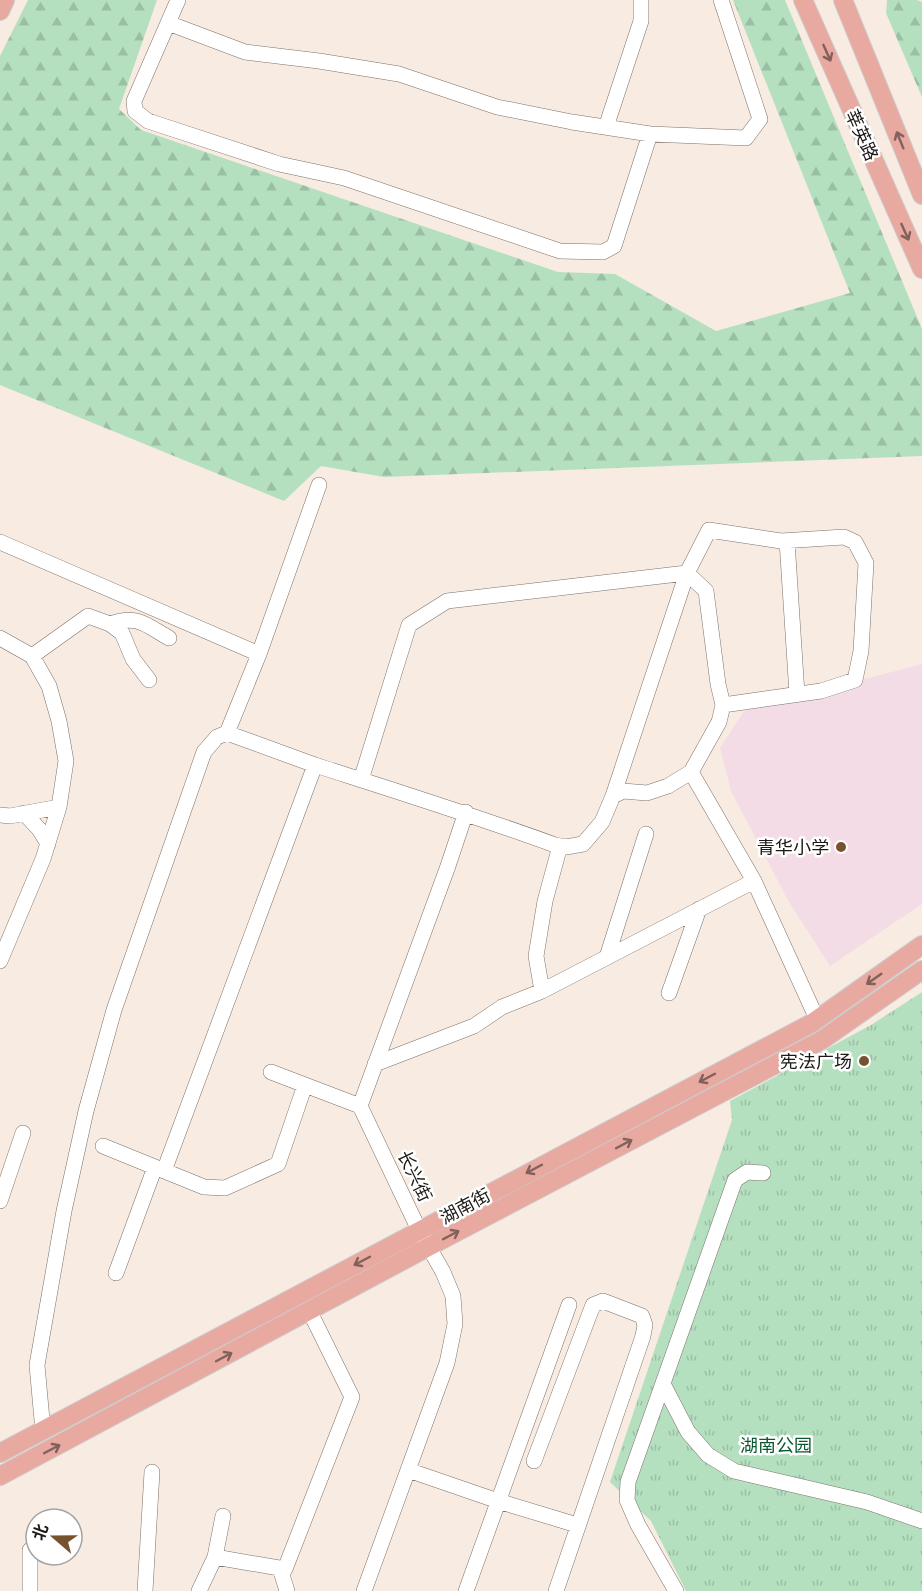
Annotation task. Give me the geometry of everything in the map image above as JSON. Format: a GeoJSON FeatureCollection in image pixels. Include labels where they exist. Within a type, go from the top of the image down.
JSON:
{"type":"FeatureCollection","features":[{"type":"Feature","properties":{"kind":"main road"},"geometry":{"type":"LineString","coordinates":[[0,11],[5,0]]}},
{"type":"Feature","properties":{"kind":"main road","name":"莘英路"},"geometry":{"type":"LineString","coordinates":[[803,0],[922,269]]}},
{"type":"Feature","properties":{"kind":"main road","name":"莘英路"},"geometry":{"type":"LineString","coordinates":[[843,0],[922,195]]}},
{"type":"Feature","properties":{"kind":"main road","name":"湖南街"},"geometry":{"type":"LineString","coordinates":[[0,1453],[817,1019],[922,945]]}},
{"type":"Feature","properties":{"kind":"main road","name":"湖南街"},"geometry":{"type":"LineString","coordinates":[[0,1476],[822,1040],[922,970]]}},
{"type":"Feature","properties":{"kind":"street"},"geometry":{"type":"LineString","coordinates":[[178,0],[134,101],[135,111],[148,121],[279,164],[344,178],[560,251],[603,252],[614,246],[650,134]]}},
{"type":"Feature","properties":{"kind":"street"},"geometry":{"type":"LineString","coordinates":[[606,127],[641,21],[641,0]]}},
{"type":"Feature","properties":{"kind":"street"},"geometry":{"type":"LineString","coordinates":[[168,23],[245,52],[399,74],[497,106],[650,134],[746,138],[760,119],[721,0]]}},
{"type":"Feature","properties":{"kind":"street"},"geometry":{"type":"LineString","coordinates":[[227,733],[259,654],[319,485]]}},
{"type":"Feature","properties":{"kind":"street"},"geometry":{"type":"LineString","coordinates":[[43,1431],[37,1365],[64,1211],[86,1111],[114,1010],[204,752],[218,737],[227,733],[315,765],[466,812],[560,846],[583,844],[602,822],[613,796],[687,573],[709,530],[787,541],[844,537],[855,542],[866,563],[861,651],[855,680],[821,691],[723,705]]}},
{"type":"Feature","properties":{"kind":"street"},"geometry":{"type":"LineString","coordinates":[[787,541],[797,694]]}},
{"type":"Feature","properties":{"kind":"street"},"geometry":{"type":"LineString","coordinates":[[0,542],[259,654]]}},
{"type":"Feature","properties":{"kind":"street"},"geometry":{"type":"LineString","coordinates":[[613,796],[623,791],[647,792],[668,786],[692,772],[719,722],[723,705],[706,591],[687,573]]}},
{"type":"Feature","properties":{"kind":"street"},"geometry":{"type":"LineString","coordinates":[[361,780],[409,624],[447,601],[687,573]]}},
{"type":"Feature","properties":{"kind":"street"},"geometry":{"type":"LineString","coordinates":[[32,656],[88,616],[110,624],[122,633],[133,659],[149,680]]}},
{"type":"Feature","properties":{"kind":"street"},"geometry":{"type":"LineString","coordinates":[[110,624],[123,619],[139,621],[169,638]]}},
{"type":"Feature","properties":{"kind":"street"},"geometry":{"type":"LineString","coordinates":[[0,638],[32,656],[49,686],[66,761],[59,807],[48,844],[0,961]]}},
{"type":"Feature","properties":{"kind":"street"},"geometry":{"type":"LineString","coordinates":[[116,1273],[160,1169],[315,765]]}},
{"type":"Feature","properties":{"kind":"street"},"geometry":{"type":"LineString","coordinates":[[692,772],[754,881],[817,1019]]}},
{"type":"Feature","properties":{"kind":"street"},"geometry":{"type":"LineString","coordinates":[[0,815],[10,816],[59,807]]}},
{"type":"Feature","properties":{"kind":"street"},"geometry":{"type":"LineString","coordinates":[[271,1072],[360,1106],[466,812]]}},
{"type":"Feature","properties":{"kind":"street"},"geometry":{"type":"LineString","coordinates":[[24,813],[39,829],[48,844]]}},
{"type":"Feature","properties":{"kind":"street"},"geometry":{"type":"LineString","coordinates":[[607,957],[646,834]]}},
{"type":"Feature","properties":{"kind":"street"},"geometry":{"type":"LineString","coordinates":[[542,991],[536,956],[545,901],[560,846]]}},
{"type":"Feature","properties":{"kind":"street"},"geometry":{"type":"LineString","coordinates":[[375,1064],[474,1026],[502,1007],[542,991],[754,881]]}},
{"type":"Feature","properties":{"kind":"street"},"geometry":{"type":"LineString","coordinates":[[669,993],[699,909]]}},
{"type":"Feature","properties":{"kind":"street"},"geometry":{"type":"LineString","coordinates":[[103,1146],[204,1187],[225,1188],[278,1164],[305,1085]]}},
{"type":"Feature","properties":{"kind":"street","name":"长兴街"},"geometry":{"type":"LineString","coordinates":[[360,1106],[453,1296],[455,1324],[447,1364],[364,1591]]}},
{"type":"Feature","properties":{"kind":"street"},"geometry":{"type":"LineString","coordinates":[[0,1201],[23,1133]]}},
{"type":"Feature","properties":{"kind":"street"},"geometry":{"type":"LineString","coordinates":[[676,1591],[638,1526],[627,1500],[628,1482],[735,1180],[747,1173],[763,1173]]}},
{"type":"Feature","properties":{"kind":"street"},"geometry":{"type":"LineString","coordinates":[[534,1461],[593,1305],[603,1300],[642,1316],[645,1325],[643,1336],[556,1591]]}},
{"type":"Feature","properties":{"kind":"street"},"geometry":{"type":"LineString","coordinates":[[466,1591],[568,1305]]}},
{"type":"Feature","properties":{"kind":"street"},"geometry":{"type":"LineString","coordinates":[[214,1557],[285,1569],[352,1397],[310,1312]]}},
{"type":"Feature","properties":{"kind":"street"},"geometry":{"type":"LineString","coordinates":[[663,1384],[688,1432],[708,1455],[734,1471],[867,1502],[922,1521]]}},
{"type":"Feature","properties":{"kind":"street"},"geometry":{"type":"LineString","coordinates":[[408,1470],[577,1525]]}},
{"type":"Feature","properties":{"kind":"street"},"geometry":{"type":"LineString","coordinates":[[145,1591],[152,1472]]}},
{"type":"Feature","properties":{"kind":"street"},"geometry":{"type":"LineString","coordinates":[[199,1591],[214,1557],[223,1516]]}},
{"type":"Feature","properties":{"kind":"street"},"geometry":{"type":"LineString","coordinates":[[30,1567],[30,1591]]}},
{"type":"Feature","properties":{"kind":"street"},"geometry":{"type":"LineString","coordinates":[[280,1568],[286,1591]]}},
{"type":"Feature","properties":{"kind":"shaded area","name":"青华小学"},"geometry":{"type":"Polygon","coordinates":[[[922,664],[922,904],[830,966],[789,902],[731,791],[720,748],[744,711],[922,664]]]}},
{"type":"Feature","properties":{"kind":"green space"},"geometry":{"type":"Polygon","coordinates":[[[28,0],[157,0],[119,109],[141,130],[558,272],[615,274],[716,331],[850,293],[733,0],[785,0],[922,329],[922,456],[384,477],[321,466],[284,501],[0,385],[0,56],[28,0]]]}},
{"type":"Feature","properties":{"kind":"green space"},"geometry":{"type":"Polygon","coordinates":[[[887,0],[922,2],[922,97],[886,13],[887,0]]]}},
{"type":"Feature","properties":{"kind":"green space","name":"湖南公园"},"geometry":{"type":"Polygon","coordinates":[[[922,992],[922,1591],[686,1591],[651,1521],[610,1482],[732,1120],[730,1101],[871,1025],[922,992]]]}},
{"type":"Feature","properties":{"kind":"place","name":"青华小学"},"geometry":{"type":"Point","coordinates":[841,847]}},
{"type":"Feature","properties":{"kind":"place","name":"宪法广场"},"geometry":{"type":"Point","coordinates":[864,1061]}}]}
